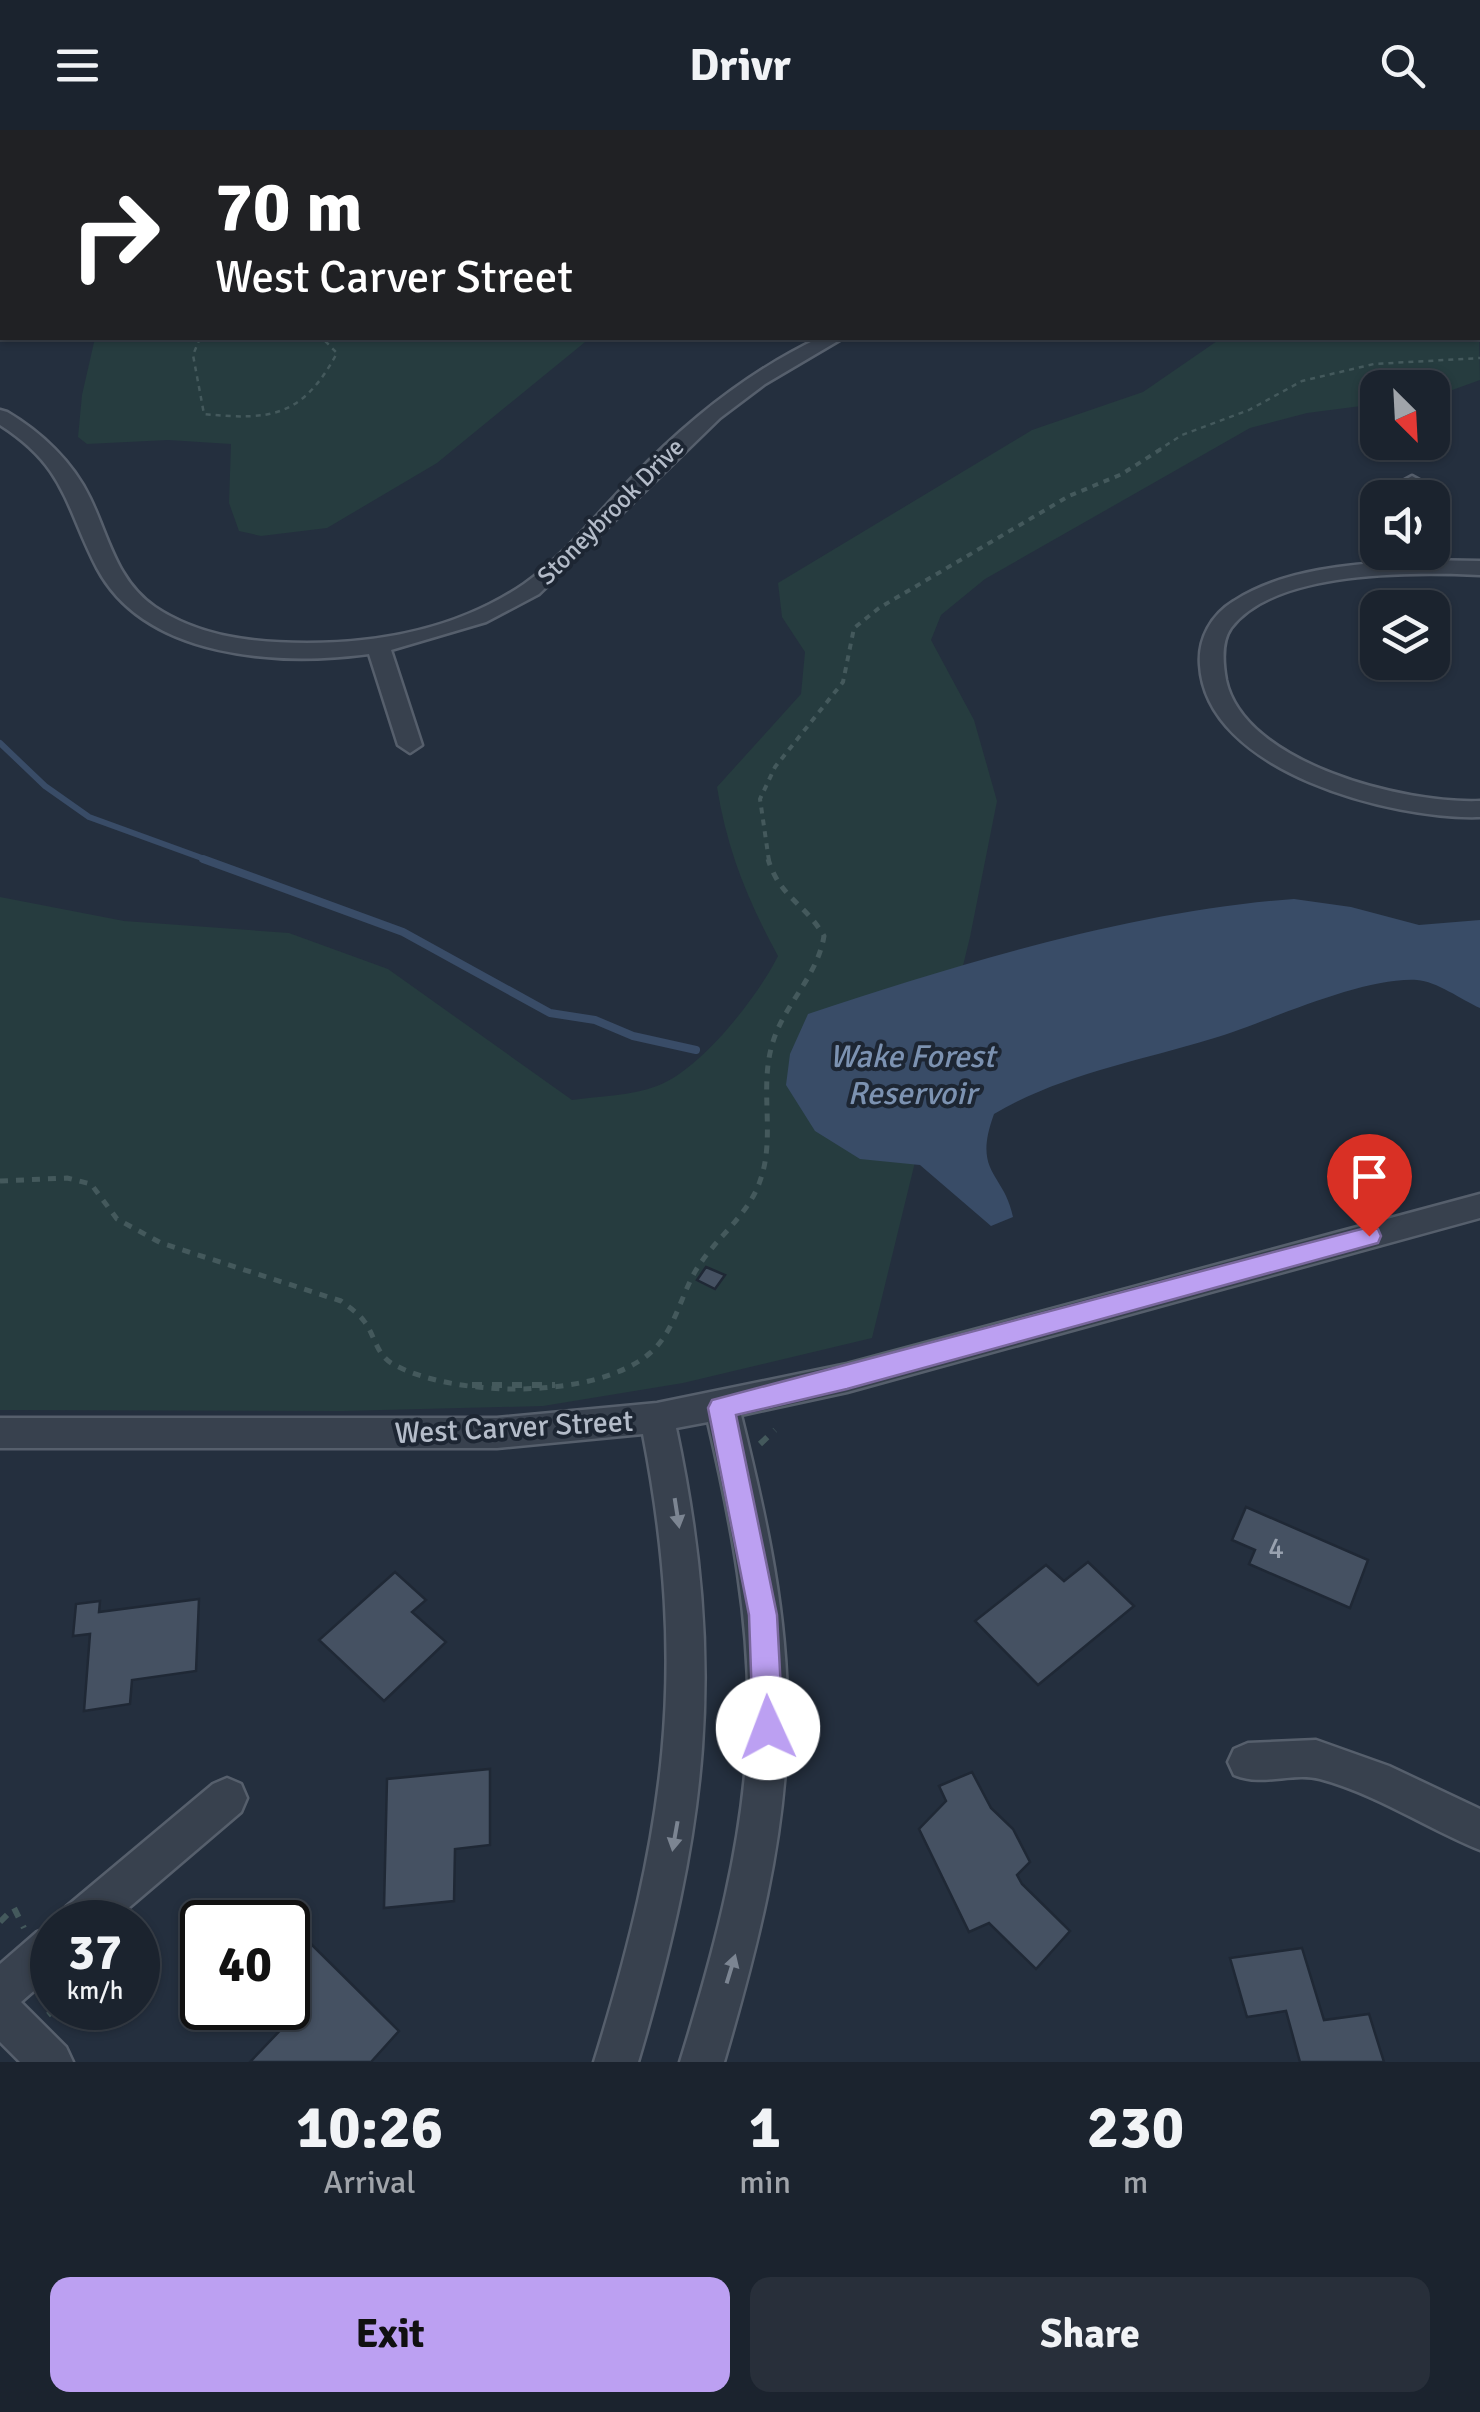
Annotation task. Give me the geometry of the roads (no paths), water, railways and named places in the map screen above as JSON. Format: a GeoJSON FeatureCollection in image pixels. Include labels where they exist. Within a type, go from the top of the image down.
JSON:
{"type":"FeatureCollection","features":[{"type":"Feature","properties":{"kind":"street","name":"Stoneybrook Drive"},"geometry":{"type":"LineString","coordinates":[[0,416],[22,430],[73,486],[107,571],[140,608],[183,631],[226,644],[314,651],[378,646],[466,621],[532,588],[708,415],[758,377],[829,340]]}},
{"type":"Feature","properties":{"kind":"street"},"geometry":{"type":"LineString","coordinates":[[1450,561],[1480,568]]}},
{"type":"Feature","properties":{"kind":"street"},"geometry":{"type":"LineString","coordinates":[[1364,570],[1328,576],[1252,600],[1218,627],[1211,656],[1212,684],[1219,705],[1238,731],[1286,761],[1421,809],[1480,809]]}},
{"type":"Feature","properties":{"kind":"street"},"geometry":{"type":"LineString","coordinates":[[378,646],[410,745]]}},
{"type":"Feature","properties":{"kind":"street","name":"West Carver Street"},"geometry":{"type":"LineString","coordinates":[[0,1433],[497,1433],[658,1418],[722,1408],[847,1378],[1480,1206]]}},
{"type":"Feature","properties":{"kind":"street"},"geometry":{"type":"LineString","coordinates":[[702,2062],[738,1946],[768,1728],[763,1615],[722,1408]]}},
{"type":"Feature","properties":{"kind":"street"},"geometry":{"type":"LineString","coordinates":[[616,2062],[647,1968],[688,1757],[692,1666],[687,1584],[658,1418]]}},
{"type":"Feature","properties":{"kind":"street"},"geometry":{"type":"LineString","coordinates":[[1248,1762],[1316,1759],[1375,1780],[1480,1830]]}},
{"type":"Feature","properties":{"kind":"street"},"geometry":{"type":"LineString","coordinates":[[107,1900],[227,1798]]}},
{"type":"Feature","properties":{"kind":"street"},"geometry":{"type":"LineString","coordinates":[[0,1992],[30,1966]]}},
{"type":"Feature","properties":{"kind":"street"},"geometry":{"type":"LineString","coordinates":[[0,2012],[51,2062]]}},
{"type":"Feature","properties":{"kind":"water","name":"Wake Forest Reservoir"},"geometry":{"type":"Polygon","coordinates":[[[1294,899],[1351,907],[1419,925],[1480,920],[1480,1008],[1424,981],[1369,986],[1211,1039],[1100,1070],[1020,1100],[994,1114],[988,1134],[988,1161],[1013,1217],[991,1226],[920,1165],[860,1159],[815,1131],[786,1085],[790,1054],[808,1014],[925,976],[1111,927],[1234,905],[1294,899]]]}},
{"type":"Feature","properties":{"kind":"waterway"},"geometry":{"type":"LineString","coordinates":[[0,743],[45,786],[89,817],[210,861]]}},
{"type":"Feature","properties":{"kind":"waterway"},"geometry":{"type":"LineString","coordinates":[[203,859],[403,932],[550,1013],[595,1020],[633,1036],[696,1050]]}}]}
